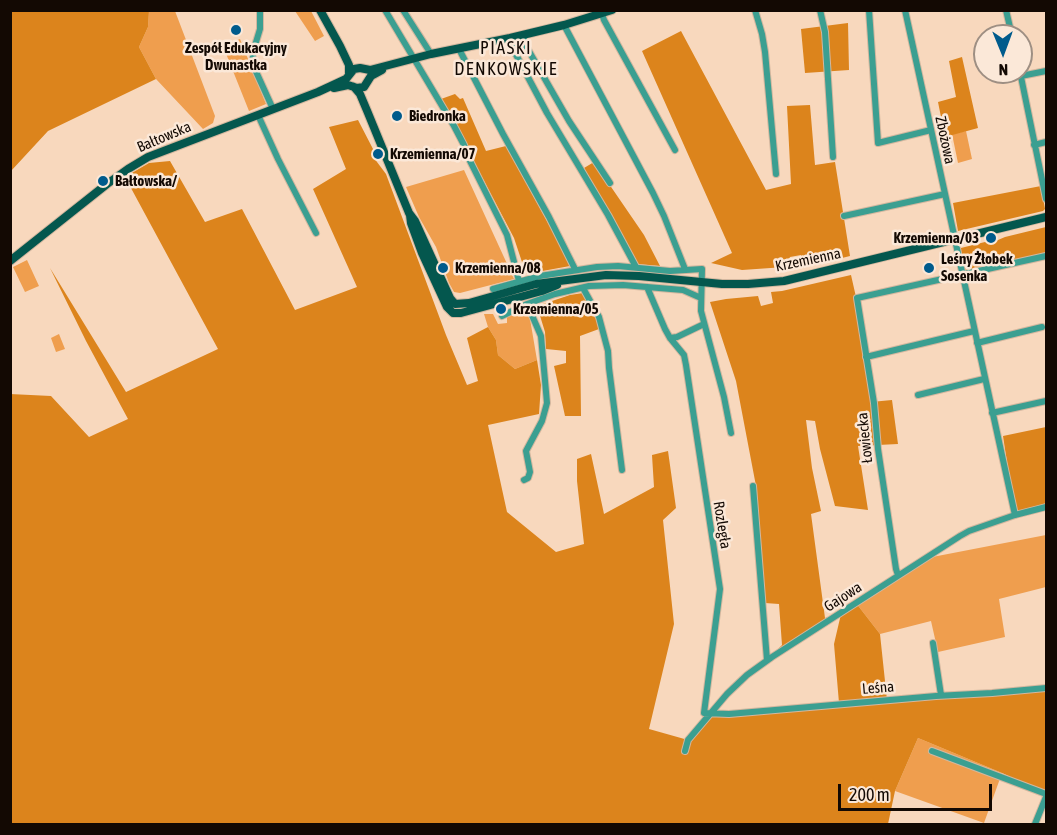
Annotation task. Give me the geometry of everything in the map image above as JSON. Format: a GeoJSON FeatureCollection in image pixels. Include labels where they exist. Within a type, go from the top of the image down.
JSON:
{"type":"FeatureCollection","features":[{"type":"Feature","properties":{"kind":"main road"},"geometry":{"type":"LineString","coordinates":[[320,10],[349,65],[349,75],[353,86],[361,88],[373,75],[394,63]]}},
{"type":"Feature","properties":{"kind":"main road"},"geometry":{"type":"LineString","coordinates":[[340,46],[357,66],[370,70],[431,54],[564,25],[612,10]]}},
{"type":"Feature","properties":{"kind":"main road"},"geometry":{"type":"LineString","coordinates":[[349,75],[354,69],[362,68],[368,73],[368,82]]}},
{"type":"Feature","properties":{"kind":"main road","name":"Bałtowska"},"geometry":{"type":"LineString","coordinates":[[10,261],[128,169],[148,157],[318,92],[346,79],[349,75]]}},
{"type":"Feature","properties":{"kind":"main road","name":"Krzemienna"},"geometry":{"type":"LineString","coordinates":[[368,82],[366,93],[368,113]]}},
{"type":"Feature","properties":{"kind":"main road","name":"Bałtowska"},"geometry":{"type":"LineString","coordinates":[[318,92],[353,86]]}},
{"type":"Feature","properties":{"kind":"main road","name":"Krzemienna"},"geometry":{"type":"LineString","coordinates":[[353,86],[360,94],[410,213],[411,223],[422,253],[447,307],[453,313],[461,313],[542,291],[570,280],[606,275],[703,283],[748,284],[784,281],[1047,217]]}},
{"type":"Feature","properties":{"kind":"street"},"geometry":{"type":"LineString","coordinates":[[260,10],[260,29],[253,52],[253,65],[273,109]]}},
{"type":"Feature","properties":{"kind":"street"},"geometry":{"type":"LineString","coordinates":[[385,10],[464,145],[507,235],[519,282]]}},
{"type":"Feature","properties":{"kind":"street"},"geometry":{"type":"LineString","coordinates":[[403,10],[431,54]]}},
{"type":"Feature","properties":{"kind":"street"},"geometry":{"type":"LineString","coordinates":[[754,10],[765,52],[776,174]]}},
{"type":"Feature","properties":{"kind":"street"},"geometry":{"type":"LineString","coordinates":[[820,10],[825,32],[833,157]]}},
{"type":"Feature","properties":{"kind":"street"},"geometry":{"type":"LineString","coordinates":[[869,10],[878,143],[931,130]]}},
{"type":"Feature","properties":{"kind":"street","name":"Zbożowa"},"geometry":{"type":"LineString","coordinates":[[904,10],[1015,515]]}},
{"type":"Feature","properties":{"kind":"street"},"geometry":{"type":"LineString","coordinates":[[602,14],[675,150]]}},
{"type":"Feature","properties":{"kind":"street"},"geometry":{"type":"LineString","coordinates":[[564,25],[653,193],[685,269]]}},
{"type":"Feature","properties":{"kind":"street"},"geometry":{"type":"LineString","coordinates":[[523,35],[526,46],[569,120],[610,183]]}},
{"type":"Feature","properties":{"kind":"street"},"geometry":{"type":"LineString","coordinates":[[510,38],[513,49],[547,112],[636,267]]}},
{"type":"Feature","properties":{"kind":"street"},"geometry":{"type":"LineString","coordinates":[[459,49],[575,269]]}},
{"type":"Feature","properties":{"kind":"street"},"geometry":{"type":"LineString","coordinates":[[1022,84],[1047,199]]}},
{"type":"Feature","properties":{"kind":"street"},"geometry":{"type":"LineString","coordinates":[[258,115],[316,233]]}},
{"type":"Feature","properties":{"kind":"street"},"geometry":{"type":"LineString","coordinates":[[1034,145],[1047,142]]}},
{"type":"Feature","properties":{"kind":"street"},"geometry":{"type":"LineString","coordinates":[[844,216],[945,194]]}},
{"type":"Feature","properties":{"kind":"street"},"geometry":{"type":"LineString","coordinates":[[962,274],[1047,256]]}},
{"type":"Feature","properties":{"kind":"street"},"geometry":{"type":"LineString","coordinates":[[493,289],[575,269],[607,266],[670,271],[702,269],[701,310],[731,433]]}},
{"type":"Feature","properties":{"kind":"street","name":"Łowiecka"},"geometry":{"type":"LineString","coordinates":[[898,575],[857,298],[962,274]]}},
{"type":"Feature","properties":{"kind":"street"},"geometry":{"type":"LineString","coordinates":[[502,316],[555,294],[589,286],[683,290],[701,298]]}},
{"type":"Feature","properties":{"kind":"street","name":"Rozległa"},"geometry":{"type":"LineString","coordinates":[[647,287],[670,338],[684,355],[686,365],[720,589],[704,713],[712,714]]}},
{"type":"Feature","properties":{"kind":"street"},"geometry":{"type":"LineString","coordinates":[[583,288],[599,317],[608,351],[622,470]]}},
{"type":"Feature","properties":{"kind":"street"},"geometry":{"type":"LineString","coordinates":[[524,480],[530,474],[527,448],[542,422],[547,403],[541,336],[527,304]]}},
{"type":"Feature","properties":{"kind":"street"},"geometry":{"type":"LineString","coordinates":[[670,338],[704,324]]}},
{"type":"Feature","properties":{"kind":"street"},"geometry":{"type":"LineString","coordinates":[[977,343],[1042,327]]}},
{"type":"Feature","properties":{"kind":"street"},"geometry":{"type":"LineString","coordinates":[[866,357],[975,331]]}},
{"type":"Feature","properties":{"kind":"street"},"geometry":{"type":"LineString","coordinates":[[918,395],[984,379]]}},
{"type":"Feature","properties":{"kind":"street"},"geometry":{"type":"LineString","coordinates":[[992,413],[1047,401]]}},
{"type":"Feature","properties":{"kind":"street"},"geometry":{"type":"LineString","coordinates":[[753,486],[767,660]]}},
{"type":"Feature","properties":{"kind":"street","name":"Gajowa"},"geometry":{"type":"LineString","coordinates":[[685,751],[688,740],[727,694],[767,660],[969,531],[1047,507]]}},
{"type":"Feature","properties":{"kind":"street"},"geometry":{"type":"LineString","coordinates":[[933,643],[941,695]]}},
{"type":"Feature","properties":{"kind":"street","name":"Leśna"},"geometry":{"type":"LineString","coordinates":[[712,714],[1047,688]]}},
{"type":"Feature","properties":{"kind":"street"},"geometry":{"type":"LineString","coordinates":[[932,751],[1047,796],[1035,825]]}},
{"type":"Feature","properties":{"kind":"shaded area"},"geometry":{"type":"Polygon","coordinates":[[[11,10],[149,11],[148,27],[139,47],[156,79],[48,131],[11,171],[11,10]]]}},
{"type":"Feature","properties":{"kind":"shaded area"},"geometry":{"type":"Polygon","coordinates":[[[149,11],[175,11],[215,116],[213,123],[203,129],[156,79],[139,47],[148,27],[149,11]]]}},
{"type":"Feature","properties":{"kind":"shaded area"},"geometry":{"type":"Polygon","coordinates":[[[295,11],[311,11],[324,36],[315,41],[295,11]]]}},
{"type":"Feature","properties":{"kind":"shaded area"},"geometry":{"type":"Polygon","coordinates":[[[848,23],[849,70],[805,73],[801,29],[848,23]]]}},
{"type":"Feature","properties":{"kind":"shaded area"},"geometry":{"type":"Polygon","coordinates":[[[681,31],[766,190],[791,184],[787,106],[810,105],[815,165],[835,162],[850,256],[802,268],[801,255],[790,257],[785,267],[742,270],[711,263],[732,253],[642,51],[681,31]]]}},
{"type":"Feature","properties":{"kind":"shaded area"},"geometry":{"type":"Polygon","coordinates":[[[240,39],[266,104],[249,111],[223,46],[240,39]]]}},
{"type":"Feature","properties":{"kind":"shaded area"},"geometry":{"type":"Polygon","coordinates":[[[962,57],[978,128],[945,137],[938,102],[956,97],[949,61],[962,57]]]}},
{"type":"Feature","properties":{"kind":"shaded area"},"geometry":{"type":"Polygon","coordinates":[[[455,94],[460,99],[463,98],[486,151],[506,146],[570,266],[526,274],[514,238],[441,99],[455,94]]]}},
{"type":"Feature","properties":{"kind":"shaded area"},"geometry":{"type":"Polygon","coordinates":[[[358,120],[373,149],[374,158],[386,174],[467,385],[478,381],[467,338],[488,327],[496,340],[498,355],[515,369],[537,360],[541,385],[539,414],[488,425],[507,512],[556,552],[584,544],[577,481],[577,459],[591,454],[604,514],[654,487],[652,455],[668,451],[676,508],[663,520],[674,624],[649,729],[688,740],[712,714],[839,703],[834,644],[841,614],[767,660],[782,645],[779,604],[765,603],[756,486],[736,381],[710,302],[758,296],[761,306],[773,303],[771,292],[851,275],[871,402],[892,400],[898,444],[858,446],[868,510],[835,506],[815,421],[806,420],[812,468],[821,511],[811,514],[825,618],[841,613],[856,603],[880,634],[887,700],[1046,688],[1046,794],[918,738],[895,791],[888,824],[11,824],[10,394],[51,396],[89,437],[128,419],[50,268],[126,392],[218,349],[125,177],[149,163],[170,161],[205,222],[242,209],[295,310],[357,287],[313,189],[346,169],[329,127],[358,120]]]}},
{"type":"Feature","properties":{"kind":"shaded area"},"geometry":{"type":"Polygon","coordinates":[[[966,131],[972,159],[958,163],[952,134],[966,131]]]}},
{"type":"Feature","properties":{"kind":"shaded area"},"geometry":{"type":"Polygon","coordinates":[[[594,162],[644,235],[660,266],[636,264],[584,168],[594,162]]]}},
{"type":"Feature","properties":{"kind":"shaded area"},"geometry":{"type":"Polygon","coordinates":[[[464,170],[514,279],[460,293],[454,292],[449,283],[436,247],[406,187],[464,170]]]}},
{"type":"Feature","properties":{"kind":"shaded area"},"geometry":{"type":"Polygon","coordinates":[[[1041,186],[1045,209],[1043,211],[958,231],[953,203],[1041,186]]]}},
{"type":"Feature","properties":{"kind":"shaded area"},"geometry":{"type":"Polygon","coordinates":[[[1046,227],[1046,254],[967,271],[962,266],[961,248],[985,242],[991,243],[1005,237],[1046,227]]]}},
{"type":"Feature","properties":{"kind":"shaded area"},"geometry":{"type":"Polygon","coordinates":[[[27,260],[39,286],[25,292],[13,267],[27,260]]]}},
{"type":"Feature","properties":{"kind":"shaded area"},"geometry":{"type":"Polygon","coordinates":[[[583,293],[598,321],[599,329],[580,336],[581,416],[565,416],[554,366],[566,363],[566,351],[546,349],[545,332],[537,306],[583,293]]]}},
{"type":"Feature","properties":{"kind":"shaded area"},"geometry":{"type":"Polygon","coordinates":[[[525,307],[530,319],[537,360],[515,369],[498,355],[496,340],[488,327],[484,314],[493,314],[498,324],[507,323],[507,316],[525,307]]]}},
{"type":"Feature","properties":{"kind":"shaded area"},"geometry":{"type":"Polygon","coordinates":[[[59,334],[65,349],[56,352],[51,338],[59,334]]]}},
{"type":"Feature","properties":{"kind":"shaded area"},"geometry":{"type":"Polygon","coordinates":[[[1046,427],[1046,507],[1015,515],[1003,436],[1046,427]]]}},
{"type":"Feature","properties":{"kind":"shaded area"},"geometry":{"type":"Polygon","coordinates":[[[1046,535],[1046,587],[999,599],[1005,637],[938,652],[931,621],[880,634],[856,603],[922,559],[1046,535]]]}},
{"type":"Feature","properties":{"kind":"shaded area"},"geometry":{"type":"Polygon","coordinates":[[[918,738],[1002,773],[984,823],[895,791],[918,738]]]}},
{"type":"Feature","properties":{"kind":"place","name":"Zespół Edukacyjny Dwunastka"},"geometry":{"type":"Point","coordinates":[236,30]}},
{"type":"Feature","properties":{"kind":"place","name":"Biedronka"},"geometry":{"type":"Point","coordinates":[397,116]}},
{"type":"Feature","properties":{"kind":"place","name":"Krzemienna/07"},"geometry":{"type":"Point","coordinates":[378,154]}},
{"type":"Feature","properties":{"kind":"place","name":"Bałtowska/"},"geometry":{"type":"Point","coordinates":[103,181]}},
{"type":"Feature","properties":{"kind":"place","name":"Krzemienna/03"},"geometry":{"type":"Point","coordinates":[991,238]}},
{"type":"Feature","properties":{"kind":"place","name":"Krzemienna/08"},"geometry":{"type":"Point","coordinates":[443,268]}},
{"type":"Feature","properties":{"kind":"place","name":"Leśny Żłobek Sosenka"},"geometry":{"type":"Point","coordinates":[929,268]}},
{"type":"Feature","properties":{"kind":"place","name":"Krzemienna/05"},"geometry":{"type":"Point","coordinates":[501,309]}},
{"type":"Feature","properties":{"kind":"district","name":"PIASKI DENKOWSKIE"},"geometry":{"type":"Point","coordinates":[506,58]}}]}
